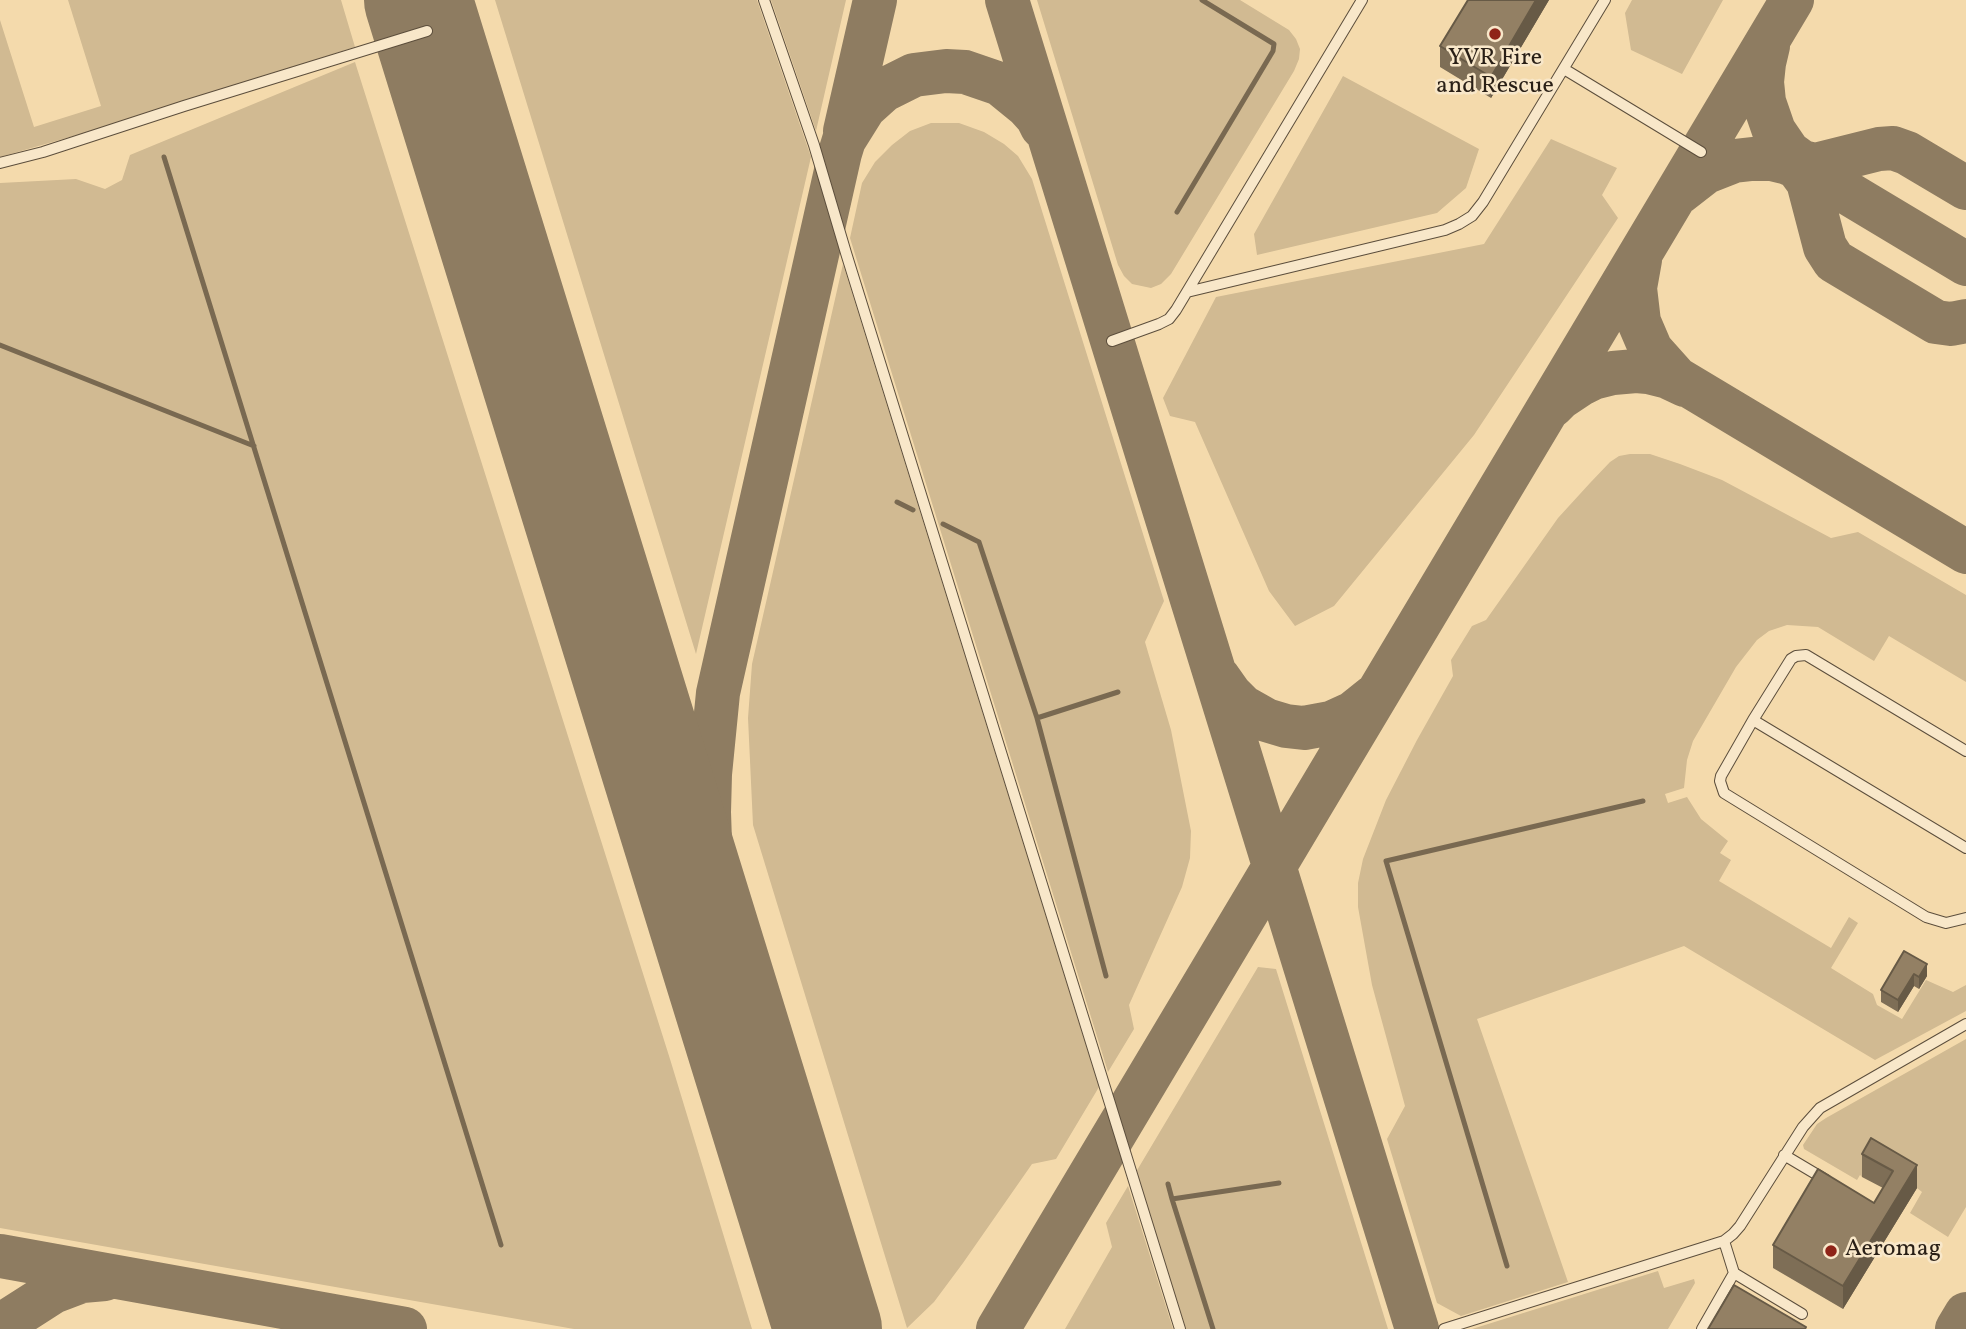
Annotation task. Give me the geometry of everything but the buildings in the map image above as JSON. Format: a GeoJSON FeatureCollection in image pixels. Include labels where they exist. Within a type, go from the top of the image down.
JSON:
{"type":"FeatureCollection","features":[{"type":"Feature","properties":{"kind":"lane"},"geometry":{"type":"LineString","coordinates":[[764,0],[814,145],[1180,1329]]}},
{"type":"Feature","properties":{"kind":"lane"},"geometry":{"type":"LineString","coordinates":[[1112,341],[1170,319],[1362,0]]}},
{"type":"Feature","properties":{"kind":"lane"},"geometry":{"type":"LineString","coordinates":[[1187,292],[1445,230],[1472,216],[1605,0]]}},
{"type":"Feature","properties":{"kind":"lane"},"geometry":{"type":"LineString","coordinates":[[0,163],[79,142],[184,106],[427,31]]}},
{"type":"Feature","properties":{"kind":"lane"},"geometry":{"type":"LineString","coordinates":[[1564,69],[1701,152]]}},
{"type":"Feature","properties":{"kind":"lane"},"geometry":{"type":"LineString","coordinates":[[1966,751],[1811,657],[1801,655],[1788,662],[1720,782],[1724,793],[1926,918],[1946,923],[1966,918]]}},
{"type":"Feature","properties":{"kind":"lane"},"geometry":{"type":"LineString","coordinates":[[1753,720],[1966,848]]}},
{"type":"Feature","properties":{"kind":"lane"},"geometry":{"type":"LineString","coordinates":[[1444,1329],[1724,1241],[1740,1226],[1784,1155],[1820,1108],[1966,1024]]}},
{"type":"Feature","properties":{"kind":"lane"},"geometry":{"type":"LineString","coordinates":[[1784,1155],[1830,1182]]}},
{"type":"Feature","properties":{"kind":"lane"},"geometry":{"type":"LineString","coordinates":[[1724,1241],[1734,1273],[1802,1314]]}},
{"type":"Feature","properties":{"kind":"lane"},"geometry":{"type":"LineString","coordinates":[[1702,1329],[1734,1273]]}},
{"type":"Feature","properties":{"kind":"shaded area"},"geometry":{"type":"Polygon","coordinates":[[[68,0],[341,0],[355,47],[119,123],[0,157],[0,20],[34,127],[101,106],[68,0]]]}},
{"type":"Feature","properties":{"kind":"shaded area"},"geometry":{"type":"Polygon","coordinates":[[[495,0],[757,0],[811,157],[696,654],[495,0]]]}},
{"type":"Feature","properties":{"kind":"shaded area"},"geometry":{"type":"Polygon","coordinates":[[[771,0],[846,0],[816,131],[771,0]]]}},
{"type":"Feature","properties":{"kind":"shaded area"},"geometry":{"type":"Polygon","coordinates":[[[1037,0],[1240,0],[1289,30],[1296,39],[1300,49],[1294,71],[1171,274],[1161,284],[1151,288],[1132,284],[1118,265],[1037,0]]]}},
{"type":"Feature","properties":{"kind":"shaded area"},"geometry":{"type":"Polygon","coordinates":[[[1632,0],[1723,0],[1682,74],[1631,50],[1625,13],[1632,0]]]}},
{"type":"Feature","properties":{"kind":"shaded area"},"geometry":{"type":"Polygon","coordinates":[[[355,62],[670,1059],[752,1329],[574,1329],[0,1228],[0,183],[76,179],[105,189],[122,180],[130,155],[355,62]]]}},
{"type":"Feature","properties":{"kind":"shaded area"},"geometry":{"type":"Polygon","coordinates":[[[1343,76],[1479,149],[1466,188],[1437,213],[1257,255],[1254,234],[1343,76]]]}},
{"type":"Feature","properties":{"kind":"shaded area"},"geometry":{"type":"Polygon","coordinates":[[[931,123],[959,123],[984,132],[1018,156],[1032,179],[1164,601],[1145,642],[1171,730],[1191,831],[1190,858],[1182,887],[1129,1005],[1134,1029],[1108,1072],[850,238],[862,183],[875,162],[910,131],[931,123]]]}},
{"type":"Feature","properties":{"kind":"shaded area"},"geometry":{"type":"Polygon","coordinates":[[[1551,139],[1617,168],[1602,195],[1618,218],[1474,435],[1334,606],[1295,626],[1269,591],[1195,422],[1170,416],[1163,398],[1216,297],[1484,244],[1551,139]]]}},
{"type":"Feature","properties":{"kind":"shaded area"},"geometry":{"type":"Polygon","coordinates":[[[843,264],[1099,1087],[1056,1159],[1032,1164],[934,1302],[907,1328],[753,825],[748,718],[752,664],[843,264]]]}},
{"type":"Feature","properties":{"kind":"shaded area"},"geometry":{"type":"Polygon","coordinates":[[[1650,454],[1722,480],[1831,538],[1858,532],[1966,595],[1966,682],[1889,636],[1874,661],[1818,627],[1787,625],[1769,631],[1757,640],[1736,667],[1693,741],[1687,760],[1684,788],[1665,794],[1668,803],[1687,797],[1701,819],[1728,841],[1720,853],[1731,860],[1719,881],[1831,948],[1849,917],[1858,923],[1831,968],[1873,994],[1877,1005],[1902,1019],[1926,980],[1953,992],[1966,985],[1966,1011],[1875,1060],[1684,946],[1477,1019],[1568,1282],[1461,1316],[1437,1303],[1387,1139],[1405,1106],[1372,985],[1358,907],[1358,883],[1363,859],[1386,800],[1453,676],[1451,660],[1472,626],[1486,620],[1558,518],[1590,483],[1610,462],[1619,456],[1650,454]]]}},
{"type":"Feature","properties":{"kind":"shaded area"},"geometry":{"type":"Polygon","coordinates":[[[1258,967],[1276,969],[1388,1329],[1186,1329],[1136,1172],[1258,967]]]}},
{"type":"Feature","properties":{"kind":"shaded area"},"geometry":{"type":"Polygon","coordinates":[[[1966,1039],[1966,1207],[1948,1237],[1910,1213],[1922,1192],[1917,1188],[1872,1161],[1857,1180],[1804,1149],[1803,1145],[1817,1124],[1826,1118],[1966,1039]]]}},
{"type":"Feature","properties":{"kind":"shaded area"},"geometry":{"type":"Polygon","coordinates":[[[1128,1186],[1173,1329],[1065,1329],[1112,1247],[1106,1223],[1128,1186]]]}},
{"type":"Feature","properties":{"kind":"shaded area"},"geometry":{"type":"Polygon","coordinates":[[[1658,1271],[1664,1288],[1694,1279],[1695,1283],[1668,1329],[1472,1329],[1658,1271]]]}},
{"type":"Feature","properties":{"kind":"waterway"},"geometry":{"type":"LineString","coordinates":[[1177,212],[1273,51],[1274,44],[1202,0]]}},
{"type":"Feature","properties":{"kind":"waterway"},"geometry":{"type":"LineString","coordinates":[[164,157],[501,1245]]}},
{"type":"Feature","properties":{"kind":"waterway"},"geometry":{"type":"LineString","coordinates":[[0,345],[254,446]]}},
{"type":"Feature","properties":{"kind":"waterway"},"geometry":{"type":"LineString","coordinates":[[897,502],[913,510]]}},
{"type":"Feature","properties":{"kind":"waterway"},"geometry":{"type":"LineString","coordinates":[[943,524],[979,542],[1037,718],[1106,976]]}},
{"type":"Feature","properties":{"kind":"waterway"},"geometry":{"type":"LineString","coordinates":[[1037,718],[1118,692]]}},
{"type":"Feature","properties":{"kind":"waterway"},"geometry":{"type":"LineString","coordinates":[[1507,1266],[1386,861],[1643,801]]}},
{"type":"Feature","properties":{"kind":"waterway"},"geometry":{"type":"LineString","coordinates":[[1213,1329],[1172,1199],[1279,1183]]}},
{"type":"Feature","properties":{"kind":"waterway"},"geometry":{"type":"LineString","coordinates":[[1168,1184],[1172,1199]]}},
{"type":"Feature","properties":{"kind":"taxiway"},"geometry":{"type":"LineString","coordinates":[[845,131],[875,0]]}},
{"type":"Feature","properties":{"kind":"taxiway"},"geometry":{"type":"LineString","coordinates":[[1007,0],[1417,1329]]}},
{"type":"Feature","properties":{"kind":"taxiway"},"geometry":{"type":"LineString","coordinates":[[998,1329],[1792,0]]}},
{"type":"Feature","properties":{"kind":"taxiway"},"geometry":{"type":"LineString","coordinates":[[1768,46],[1762,82],[1764,102],[1774,131],[1789,153],[1806,168],[1966,264]]}},
{"type":"Feature","properties":{"kind":"taxiway"},"geometry":{"type":"LineString","coordinates":[[714,961],[709,812],[718,693],[844,140],[864,108],[884,90],[914,75],[946,71],[965,72],[1000,84],[1027,106],[1042,127]]}},
{"type":"Feature","properties":{"kind":"taxiway"},"geometry":{"type":"LineString","coordinates":[[1791,154],[1802,162],[1815,165],[1893,148],[1907,153],[1966,188]]}},
{"type":"Feature","properties":{"kind":"taxiway"},"geometry":{"type":"LineString","coordinates":[[1679,193],[1706,172],[1734,161],[1772,159],[1811,172]]}},
{"type":"Feature","properties":{"kind":"taxiway"},"geometry":{"type":"LineString","coordinates":[[1785,162],[1797,167],[1808,182],[1825,247],[1834,261],[1936,322],[1951,324],[1966,321]]}},
{"type":"Feature","properties":{"kind":"taxiway"},"geometry":{"type":"LineString","coordinates":[[1640,260],[1635,288],[1639,322],[1651,350],[1676,378],[1966,552]]}},
{"type":"Feature","properties":{"kind":"taxiway"},"geometry":{"type":"LineString","coordinates":[[1552,406],[1581,384],[1613,373],[1648,372],[1685,385]]}},
{"type":"Feature","properties":{"kind":"taxiway"},"geometry":{"type":"LineString","coordinates":[[1218,677],[1243,707],[1266,720],[1286,726],[1304,728],[1331,723],[1353,713],[1373,697]]}},
{"type":"Feature","properties":{"kind":"taxiway"},"geometry":{"type":"LineString","coordinates":[[795,1329],[806,1293],[801,1241]]}},
{"type":"Feature","properties":{"kind":"taxiway"},"geometry":{"type":"LineString","coordinates":[[0,1256],[405,1329]]}},
{"type":"Feature","properties":{"kind":"taxiway"},"geometry":{"type":"LineString","coordinates":[[0,1326],[53,1292],[82,1281],[105,1279]]}},
{"type":"Feature","properties":{"kind":"taxiway"},"geometry":{"type":"LineString","coordinates":[[1957,1329],[1966,1314]]}},
{"type":"Feature","properties":{"kind":"runway"},"geometry":{"type":"LineString","coordinates":[[418,0],[828,1329]]}},
{"type":"Feature","properties":{"kind":"place","name":"YVR Fire and Rescue"},"geometry":{"type":"Point","coordinates":[1495,34]}},
{"type":"Feature","properties":{"kind":"place","name":"Aeromag"},"geometry":{"type":"Point","coordinates":[1831,1251]}}]}
